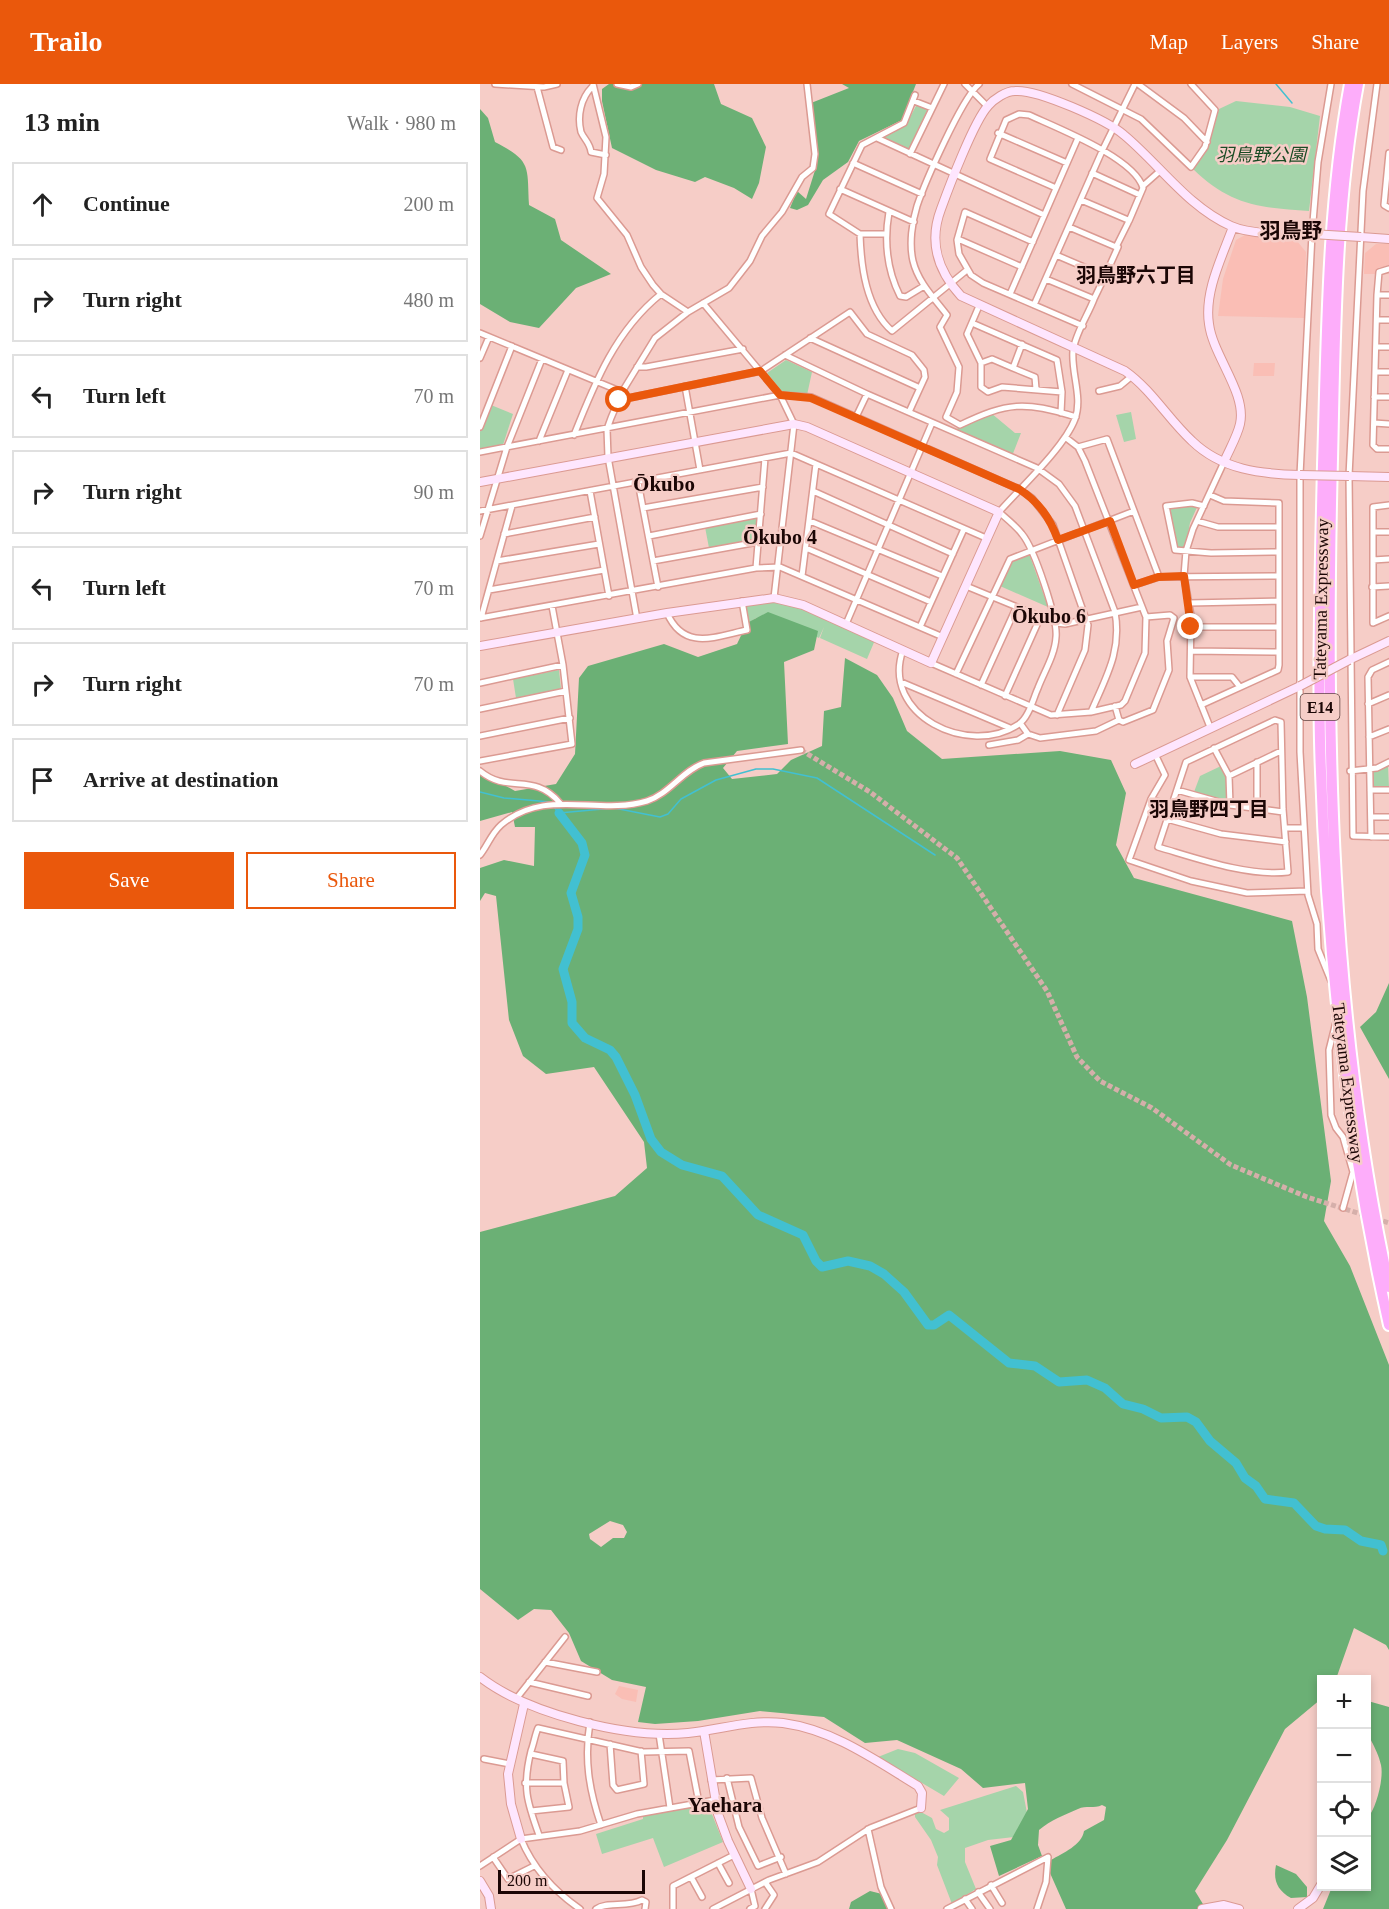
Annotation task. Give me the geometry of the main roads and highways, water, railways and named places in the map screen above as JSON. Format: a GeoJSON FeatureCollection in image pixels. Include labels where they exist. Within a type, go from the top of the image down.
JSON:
{"type":"FeatureCollection","features":[{"type":"Feature","properties":{"kind":"highway","name":"Tateyama Expressway"},"geometry":{"type":"LineString","coordinates":[[1350,84],[1338,166],[1329,284],[1321,560],[1321,760],[1326,872],[1341,1033],[1368,1227],[1389,1325]]}},
{"type":"Feature","properties":{"kind":"highway","name":"Tateyama Expressway"},"geometry":{"type":"LineString","coordinates":[[1358,84],[1347,166],[1338,282],[1330,548],[1329,737],[1334,871],[1343,980],[1370,1184],[1389,1287]]}},
{"type":"Feature","properties":{"kind":"waterway"},"geometry":{"type":"LineString","coordinates":[[1276,84],[1292,103]]}},
{"type":"Feature","properties":{"kind":"waterway"},"geometry":{"type":"LineString","coordinates":[[553,806],[559,813],[614,808],[660,817],[668,814],[681,799],[716,780],[756,769],[773,769],[817,778],[935,855]]}},
{"type":"Feature","properties":{"kind":"waterway"},"geometry":{"type":"LineString","coordinates":[[480,792],[504,798],[550,802]]}},
{"type":"Feature","properties":{"kind":"waterway"},"geometry":{"type":"LineString","coordinates":[[559,813],[582,843],[585,855],[571,893],[578,917],[578,929],[563,969],[572,1002],[572,1023],[585,1038],[610,1050],[616,1057],[635,1095],[651,1139],[661,1152],[682,1165],[722,1176],[758,1215],[803,1235],[816,1261],[822,1267],[848,1261],[870,1266],[884,1274],[904,1292],[928,1325],[934,1325],[949,1315],[1009,1363],[1035,1366],[1059,1382],[1087,1380],[1105,1388],[1123,1404],[1143,1409],[1161,1418],[1187,1417],[1196,1422],[1210,1441],[1236,1463],[1245,1478],[1256,1486],[1265,1499],[1294,1503],[1316,1526],[1345,1530],[1361,1541],[1381,1545],[1383,1551]]}},
{"type":"Feature","properties":{"kind":"tunnel"},"geometry":{"type":"LineString","coordinates":[[801,750],[870,792],[957,858],[1047,991],[1077,1057],[1100,1081],[1152,1108],[1231,1165],[1307,1197],[1367,1216]]}},
{"type":"Feature","properties":{"kind":"tunnel"},"geometry":{"type":"LineString","coordinates":[[1376,1219],[1389,1223]]}},
{"type":"Feature","properties":{"kind":"district","name":"羽鳥野"},"geometry":{"type":"Point","coordinates":[1291,231]}},
{"type":"Feature","properties":{"kind":"district","name":"羽鳥野六丁目"},"geometry":{"type":"Point","coordinates":[1136,275]}},
{"type":"Feature","properties":{"kind":"district","name":"Ōkubo"},"geometry":{"type":"Point","coordinates":[664,484]}},
{"type":"Feature","properties":{"kind":"district","name":"Ōkubo 4"},"geometry":{"type":"Point","coordinates":[780,537]}},
{"type":"Feature","properties":{"kind":"district","name":"Ōkubo 6"},"geometry":{"type":"Point","coordinates":[1049,616]}},
{"type":"Feature","properties":{"kind":"district","name":"羽鳥野四丁目"},"geometry":{"type":"Point","coordinates":[1209,809]}},
{"type":"Feature","properties":{"kind":"district","name":"Yaehara"},"geometry":{"type":"Point","coordinates":[725,1805]}},
{"type":"Feature","properties":{"kind":"park label","name":"羽鳥野公園"},"geometry":{"type":"Point","coordinates":[1261,155]}}]}
